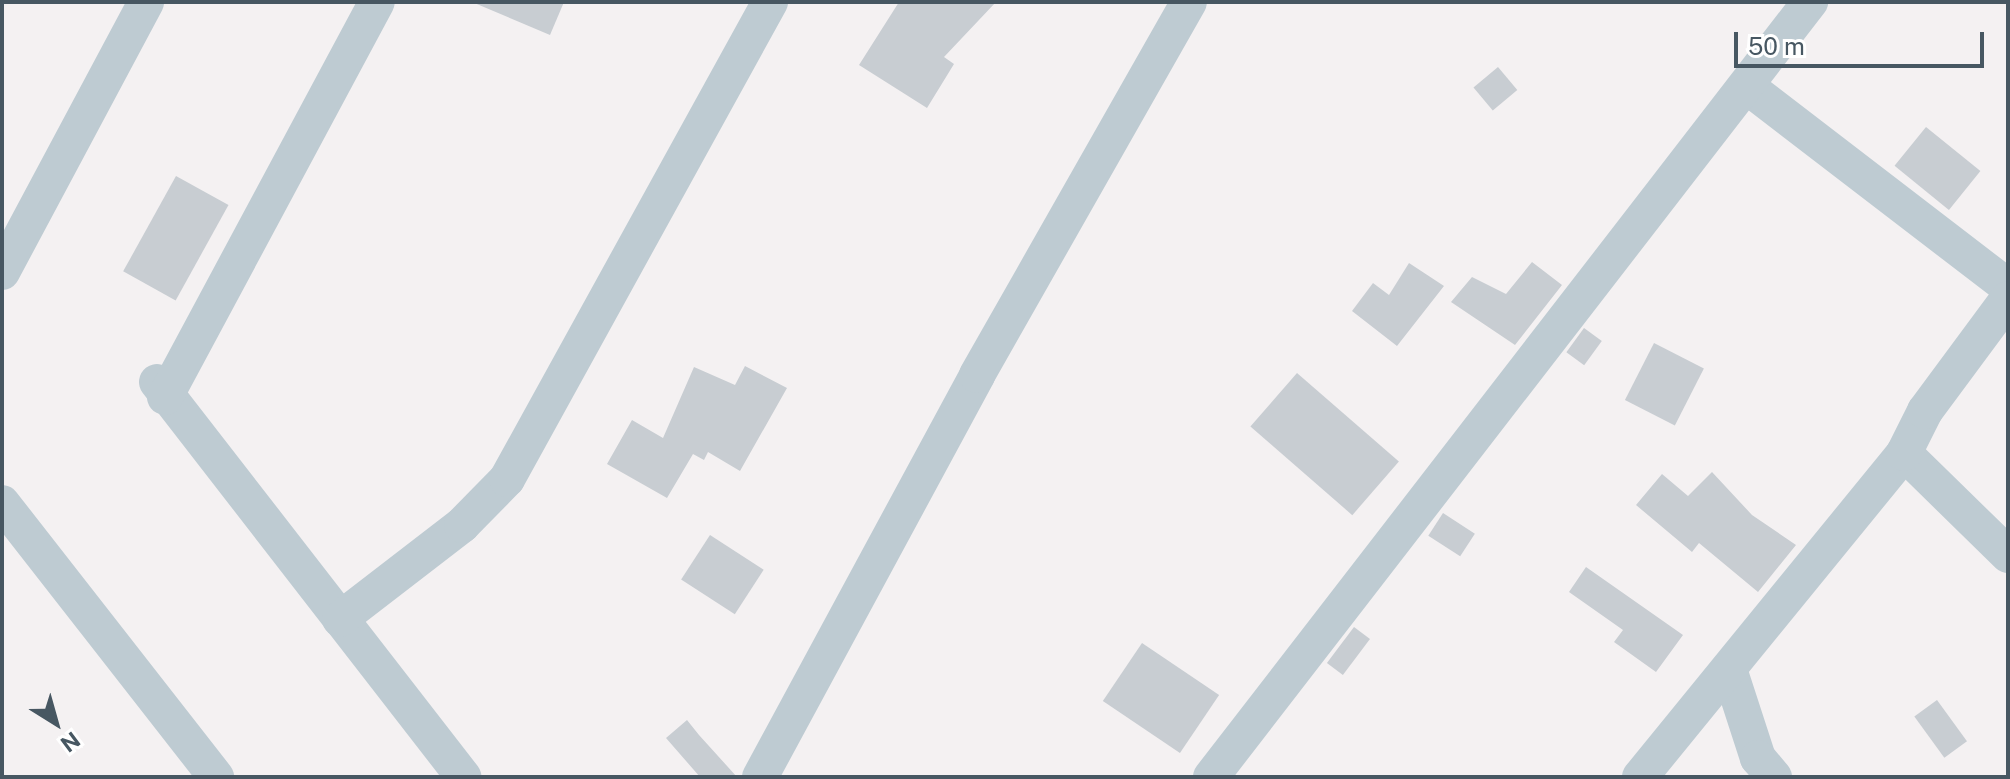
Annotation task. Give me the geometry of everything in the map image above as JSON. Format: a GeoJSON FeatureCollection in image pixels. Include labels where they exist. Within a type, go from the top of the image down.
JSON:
{"type":"FeatureCollection","features":[{"type":"Feature","properties":{"kind":"street"},"geometry":{"type":"LineString","coordinates":[[2,272],[146,2]]}},
{"type":"Feature","properties":{"kind":"street"},"geometry":{"type":"LineString","coordinates":[[377,2],[161,390],[463,777]]}},
{"type":"Feature","properties":{"kind":"street"},"geometry":{"type":"LineString","coordinates":[[340,619],[462,525],[507,479],[770,2]]}},
{"type":"Feature","properties":{"kind":"street"},"geometry":{"type":"LineString","coordinates":[[760,777],[977,375],[1189,2]]}},
{"type":"Feature","properties":{"kind":"street"},"geometry":{"type":"LineString","coordinates":[[1211,777],[1749,88],[1810,2]]}},
{"type":"Feature","properties":{"kind":"street"},"geometry":{"type":"LineString","coordinates":[[1749,88],[2008,287]]}},
{"type":"Feature","properties":{"kind":"street"},"geometry":{"type":"LineString","coordinates":[[1640,777],[1904,453],[1925,411],[2008,299]]}},
{"type":"Feature","properties":{"kind":"street"},"geometry":{"type":"LineString","coordinates":[[1904,453],[2008,555]]}},
{"type":"Feature","properties":{"kind":"street"},"geometry":{"type":"LineString","coordinates":[[2,503],[216,777]]}},
{"type":"Feature","properties":{"kind":"street"},"geometry":{"type":"LineString","coordinates":[[1729,669],[1752,743],[1774,777]]}},
{"type":"Feature","properties":{"kind":"building"},"geometry":{"type":"Polygon","coordinates":[[[472,2],[564,2],[550,35],[472,2]]]}},
{"type":"Feature","properties":{"kind":"building"},"geometry":{"type":"Polygon","coordinates":[[[899,2],[996,2],[944,57],[954,64],[927,108],[859,65],[899,2]]]}},
{"type":"Feature","properties":{"kind":"building"},"geometry":{"type":"Polygon","coordinates":[[[1498,67],[1517,90],[1493,111],[1473,88],[1498,67]]]}},
{"type":"Feature","properties":{"kind":"building"},"geometry":{"type":"Polygon","coordinates":[[[1926,127],[1980,171],[1949,210],[1895,166],[1926,127]]]}},
{"type":"Feature","properties":{"kind":"building"},"geometry":{"type":"Polygon","coordinates":[[[176,176],[228,205],[176,300],[123,271],[176,176]]]}},
{"type":"Feature","properties":{"kind":"building"},"geometry":{"type":"Polygon","coordinates":[[[1532,262],[1562,285],[1515,345],[1451,302],[1472,277],[1506,294],[1532,262]]]}},
{"type":"Feature","properties":{"kind":"building"},"geometry":{"type":"Polygon","coordinates":[[[1409,263],[1444,286],[1397,346],[1352,311],[1373,283],[1389,295],[1409,263]]]}},
{"type":"Feature","properties":{"kind":"building"},"geometry":{"type":"Polygon","coordinates":[[[1584,328],[1602,341],[1584,365],[1566,352],[1584,328]]]}},
{"type":"Feature","properties":{"kind":"building"},"geometry":{"type":"Polygon","coordinates":[[[1654,343],[1704,368],[1675,425],[1625,400],[1654,343]]]}},
{"type":"Feature","properties":{"kind":"building"},"geometry":{"type":"Polygon","coordinates":[[[745,366],[787,388],[740,471],[708,452],[704,460],[693,454],[667,498],[607,464],[632,420],[663,438],[694,367],[735,385],[745,366]]]}},
{"type":"Feature","properties":{"kind":"building"},"geometry":{"type":"Polygon","coordinates":[[[1297,373],[1399,462],[1352,515],[1250,427],[1297,373]]]}},
{"type":"Feature","properties":{"kind":"building"},"geometry":{"type":"Polygon","coordinates":[[[1712,472],[1752,515],[1796,545],[1758,592],[1699,543],[1692,552],[1636,505],[1662,474],[1688,496],[1712,472]]]}},
{"type":"Feature","properties":{"kind":"building"},"geometry":{"type":"Polygon","coordinates":[[[1443,513],[1475,534],[1460,556],[1428,536],[1443,513]]]}},
{"type":"Feature","properties":{"kind":"building"},"geometry":{"type":"Polygon","coordinates":[[[710,535],[764,570],[735,614],[681,579],[710,535]]]}},
{"type":"Feature","properties":{"kind":"building"},"geometry":{"type":"Polygon","coordinates":[[[1586,567],[1683,635],[1656,672],[1614,642],[1623,630],[1569,592],[1586,567]]]}},
{"type":"Feature","properties":{"kind":"building"},"geometry":{"type":"Polygon","coordinates":[[[1354,627],[1370,639],[1343,675],[1327,663],[1354,627]]]}},
{"type":"Feature","properties":{"kind":"building"},"geometry":{"type":"Polygon","coordinates":[[[1142,643],[1219,695],[1180,753],[1103,701],[1142,643]]]}},
{"type":"Feature","properties":{"kind":"building"},"geometry":{"type":"Polygon","coordinates":[[[1937,700],[1967,741],[1944,758],[1914,716],[1937,700]]]}},
{"type":"Feature","properties":{"kind":"building"},"geometry":{"type":"Polygon","coordinates":[[[687,720],[737,777],[700,777],[666,738],[687,720]]]}}]}
